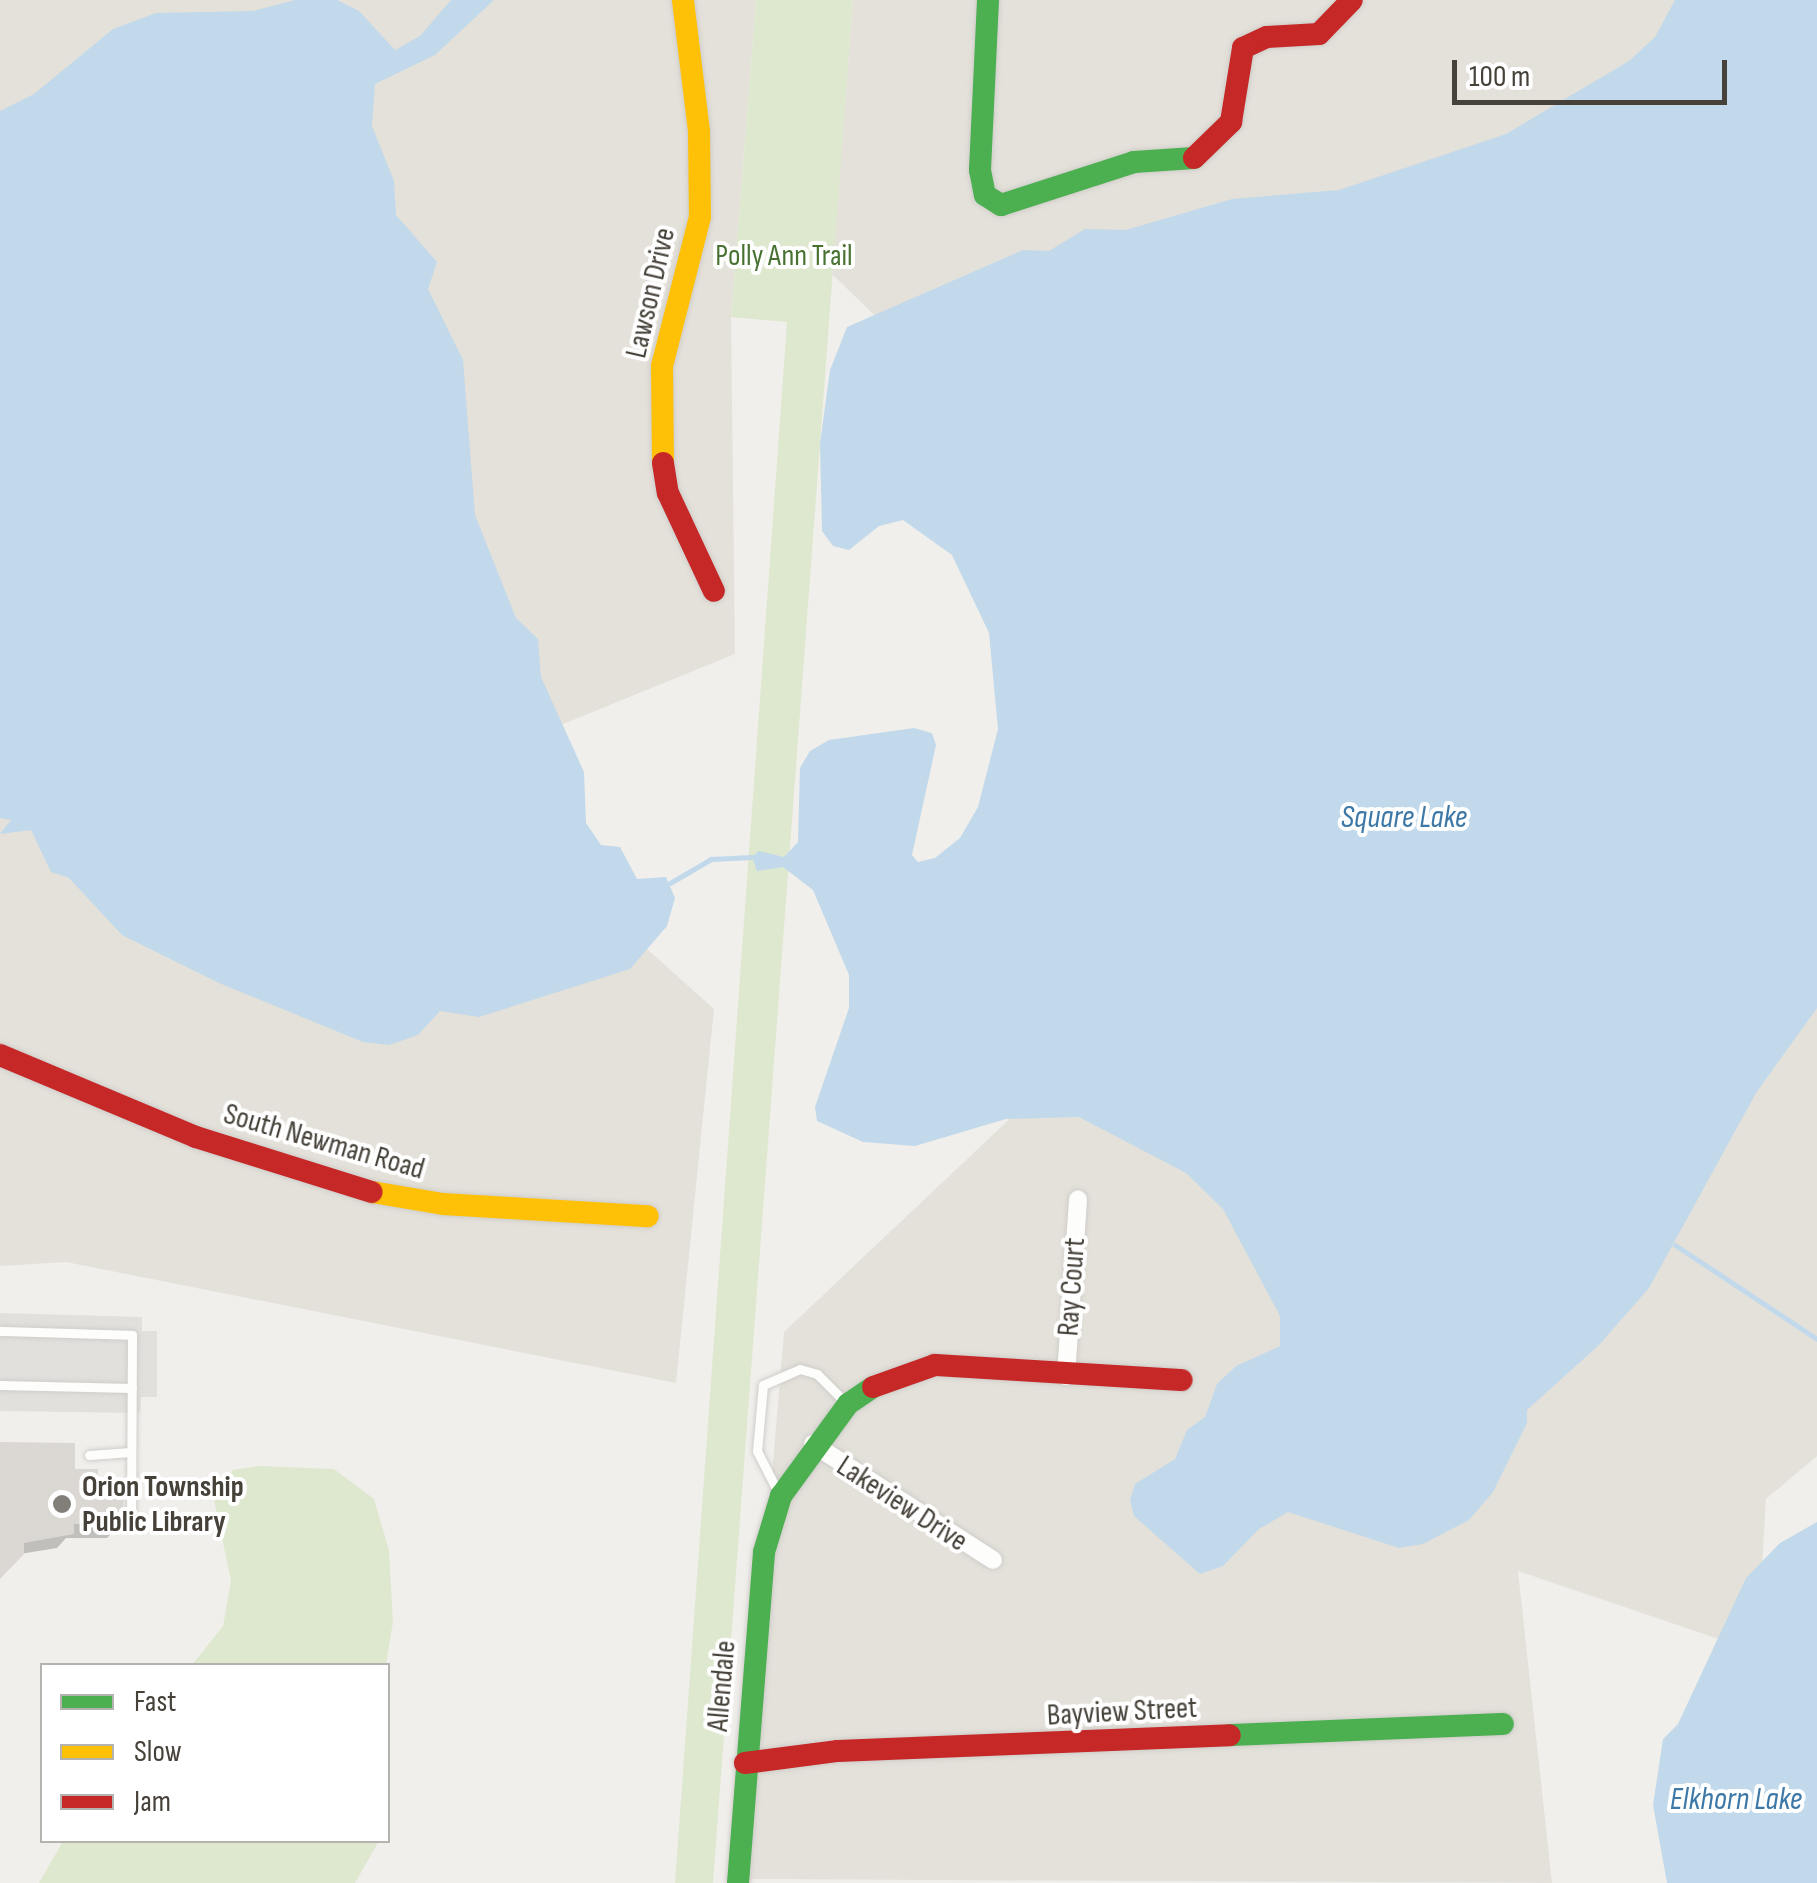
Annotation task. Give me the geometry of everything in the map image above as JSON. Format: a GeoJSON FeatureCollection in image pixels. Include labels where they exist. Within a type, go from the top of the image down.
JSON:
{"type":"FeatureCollection","features":[{"type":"Feature","properties":{"kind":"street","name":"Lawson Drive"},"geometry":{"type":"LineString","coordinates":[[683,0],[699,130],[700,218],[662,366],[658,432],[668,493],[714,591]]}},
{"type":"Feature","properties":{"kind":"street"},"geometry":{"type":"LineString","coordinates":[[988,0],[980,170],[984,195],[1001,206],[1020,204],[1134,162],[1193,159],[1230,122],[1243,48],[1266,37],[1319,34],[1352,0]]}},
{"type":"Feature","properties":{"kind":"street","name":"South Newman Road"},"geometry":{"type":"LineString","coordinates":[[0,1055],[196,1137],[370,1192],[443,1204],[648,1216]]}},
{"type":"Feature","properties":{"kind":"street","name":"Ray Court"},"geometry":{"type":"LineString","coordinates":[[1066,1376],[1078,1198]]}},
{"type":"Feature","properties":{"kind":"street"},"geometry":{"type":"LineString","coordinates":[[848,1404],[916,1367],[1182,1380]]}},
{"type":"Feature","properties":{"kind":"street","name":"Allendale"},"geometry":{"type":"LineString","coordinates":[[738,1883],[744,1763],[764,1552],[781,1496],[813,1444],[848,1404]]}},
{"type":"Feature","properties":{"kind":"street","name":"Lakeview Drive"},"geometry":{"type":"LineString","coordinates":[[813,1444],[993,1560]]}},
{"type":"Feature","properties":{"kind":"street","name":"Bayview Street"},"geometry":{"type":"LineString","coordinates":[[744,1763],[838,1751],[1503,1724]]}},
{"type":"Feature","properties":{"kind":"lane"},"geometry":{"type":"LineString","coordinates":[[0,1331],[132,1335],[130,1521]]}},
{"type":"Feature","properties":{"kind":"lane"},"geometry":{"type":"LineString","coordinates":[[781,1496],[757,1451],[755,1414],[763,1385],[788,1370],[811,1371],[848,1404]]}},
{"type":"Feature","properties":{"kind":"lane"},"geometry":{"type":"LineString","coordinates":[[0,1386],[132,1388]]}},
{"type":"Feature","properties":{"kind":"lane"},"geometry":{"type":"LineString","coordinates":[[89,1455],[131,1452]]}},
{"type":"Feature","properties":{"kind":"shaded area"},"geometry":{"type":"Polygon","coordinates":[[[0,0],[756,0],[731,317],[735,654],[448,771],[714,1009],[676,1383],[66,1262],[0,1266],[0,0]]]}},
{"type":"Feature","properties":{"kind":"shaded area"},"geometry":{"type":"Polygon","coordinates":[[[853,0],[1817,0],[1817,216],[933,372],[832,274],[853,0]]]}},
{"type":"Feature","properties":{"kind":"shaded area"},"geometry":{"type":"Polygon","coordinates":[[[1817,860],[1817,1456],[1766,1499],[1757,1652],[1518,1571],[1552,1883],[738,1879],[784,1332],[1110,1024],[1817,860]]]}},
{"type":"Feature","properties":{"kind":"shaded area"},"geometry":{"type":"Polygon","coordinates":[[[0,1313],[142,1317],[142,1331],[157,1331],[157,1397],[141,1397],[140,1413],[0,1411],[0,1313]]]}},
{"type":"Feature","properties":{"kind":"green space","name":"Polly Ann Trail"},"geometry":{"type":"Polygon","coordinates":[[[756,0],[853,0],[713,1883],[675,1883],[787,322],[731,317],[756,0]]]}},
{"type":"Feature","properties":{"kind":"green space"},"geometry":{"type":"Polygon","coordinates":[[[259,1466],[334,1469],[374,1499],[389,1550],[393,1622],[386,1663],[194,1663],[223,1626],[231,1581],[212,1490],[233,1470],[259,1466]]]}},
{"type":"Feature","properties":{"kind":"green space"},"geometry":{"type":"Polygon","coordinates":[[[62,1843],[377,1843],[355,1883],[39,1883],[62,1843]]]}},
{"type":"Feature","properties":{"kind":"water"},"geometry":{"type":"Polygon","coordinates":[[[295,0],[337,0],[359,11],[395,50],[420,36],[451,0],[494,0],[435,55],[375,84],[372,126],[394,181],[396,215],[437,262],[428,289],[463,360],[475,515],[516,618],[538,639],[541,677],[584,772],[586,823],[601,845],[620,847],[637,879],[666,877],[675,898],[667,926],[630,969],[479,1017],[440,1011],[418,1035],[389,1045],[363,1042],[219,983],[122,935],[69,878],[51,872],[31,830],[0,834],[11,820],[0,818],[0,111],[34,94],[113,29],[156,13],[253,11],[295,0]]]}},
{"type":"Feature","properties":{"kind":"water","name":"Square Lake"},"geometry":{"type":"Polygon","coordinates":[[[1675,0],[1817,0],[1817,1008],[1756,1093],[1649,1288],[1599,1345],[1527,1410],[1527,1423],[1493,1492],[1469,1520],[1423,1544],[1399,1548],[1288,1512],[1259,1529],[1223,1566],[1200,1574],[1134,1516],[1130,1500],[1135,1484],[1175,1459],[1187,1430],[1205,1417],[1217,1384],[1236,1366],[1280,1346],[1280,1316],[1223,1209],[1186,1173],[1079,1117],[1006,1119],[915,1146],[863,1142],[817,1121],[815,1107],[849,1008],[849,975],[813,890],[783,867],[757,871],[752,857],[759,851],[784,857],[798,842],[800,768],[810,751],[829,740],[914,728],[932,733],[936,745],[912,855],[918,862],[935,858],[960,838],[978,807],[998,729],[989,633],[952,555],[903,520],[879,526],[849,550],[833,546],[822,531],[820,444],[830,370],[847,327],[1023,250],[1049,251],[1085,229],[1126,230],[1232,199],[1339,190],[1506,134],[1629,61],[1655,37],[1675,0]]]}},
{"type":"Feature","properties":{"kind":"water","name":"Elkhorn Lake"},"geometry":{"type":"Polygon","coordinates":[[[1817,1522],[1817,1883],[1667,1883],[1653,1805],[1663,1739],[1678,1724],[1746,1578],[1780,1543],[1817,1522]]]}},
{"type":"Feature","properties":{"kind":"building","name":"Orion Township Public Library"},"geometry":{"type":"Polygon","coordinates":[[[0,1442],[75,1443],[75,1469],[98,1469],[98,1485],[123,1485],[124,1525],[74,1524],[74,1534],[24,1543],[24,1554],[0,1579],[0,1442]]]}},
{"type":"Feature","properties":{"kind":"waterway"},"geometry":{"type":"LineString","coordinates":[[670,883],[711,859],[752,857]]}},
{"type":"Feature","properties":{"kind":"waterway"},"geometry":{"type":"LineString","coordinates":[[1675,1245],[1817,1339]]}},
{"type":"Feature","properties":{"kind":"traffic: fast"},"geometry":{"type":"LineString","coordinates":[[988,0],[980,170],[985,195],[1001,205],[1134,162],[1194,158]]}},
{"type":"Feature","properties":{"kind":"traffic: fast"},"geometry":{"type":"LineString","coordinates":[[738,1883],[764,1552],[781,1496],[848,1404],[873,1387]]}},
{"type":"Feature","properties":{"kind":"traffic: fast"},"geometry":{"type":"LineString","coordinates":[[1230,1735],[1503,1724]]}},
{"type":"Feature","properties":{"kind":"traffic: slow"},"geometry":{"type":"LineString","coordinates":[[663,463],[662,366],[700,217],[699,131],[683,0]]}},
{"type":"Feature","properties":{"kind":"traffic: slow"},"geometry":{"type":"LineString","coordinates":[[372,1192],[443,1204],[648,1216]]}},
{"type":"Feature","properties":{"kind":"traffic: jam"},"geometry":{"type":"LineString","coordinates":[[1194,158],[1231,122],[1243,48],[1267,37],[1319,34],[1352,0]]}},
{"type":"Feature","properties":{"kind":"traffic: jam"},"geometry":{"type":"LineString","coordinates":[[663,463],[668,493],[714,591]]}},
{"type":"Feature","properties":{"kind":"traffic: jam"},"geometry":{"type":"LineString","coordinates":[[0,1055],[196,1137],[372,1192]]}},
{"type":"Feature","properties":{"kind":"traffic: jam"},"geometry":{"type":"LineString","coordinates":[[873,1387],[935,1365],[1182,1380]]}},
{"type":"Feature","properties":{"kind":"traffic: jam"},"geometry":{"type":"LineString","coordinates":[[745,1763],[838,1751],[1230,1735]]}},
{"type":"Feature","properties":{"kind":"place","name":"Orion Township Public Library"},"geometry":{"type":"Point","coordinates":[62,1504]}}]}
